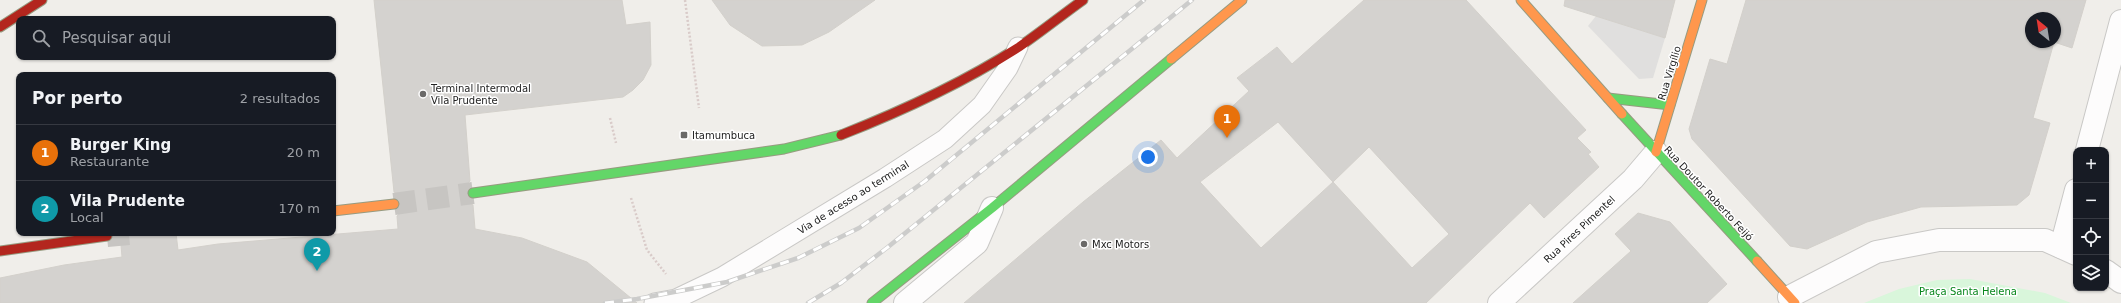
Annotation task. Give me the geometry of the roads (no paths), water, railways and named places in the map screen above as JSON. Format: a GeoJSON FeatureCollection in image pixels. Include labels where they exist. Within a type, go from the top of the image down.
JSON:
{"type":"FeatureCollection","features":[{"type":"Feature","properties":{"kind":"main road"},"geometry":{"type":"LineString","coordinates":[[17,16],[42,0]]}},
{"type":"Feature","properties":{"kind":"main road"},"geometry":{"type":"LineString","coordinates":[[473,193],[784,149],[837,136],[887,117],[932,96],[1018,46],[1083,0]]}},
{"type":"Feature","properties":{"kind":"main road"},"geometry":{"type":"LineString","coordinates":[[872,303],[992,208],[1242,0]]}},
{"type":"Feature","properties":{"kind":"main road","name":"Rua Doutor Roberto Feijó"},"geometry":{"type":"LineString","coordinates":[[1521,0],[1656,152],[1792,300]]}},
{"type":"Feature","properties":{"kind":"main road","name":"Rua Virgílio"},"geometry":{"type":"LineString","coordinates":[[1656,152],[1702,0]]}},
{"type":"Feature","properties":{"kind":"main road"},"geometry":{"type":"LineString","coordinates":[[0,27],[16,17]]}},
{"type":"Feature","properties":{"kind":"main road"},"geometry":{"type":"LineString","coordinates":[[1608,98],[1670,105]]}},
{"type":"Feature","properties":{"kind":"main road"},"geometry":{"type":"LineString","coordinates":[[336,211],[394,204]]}},
{"type":"Feature","properties":{"kind":"main road"},"geometry":{"type":"LineString","coordinates":[[0,251],[107,236]]}},
{"type":"Feature","properties":{"kind":"street"},"geometry":{"type":"LineString","coordinates":[[2088,147],[2121,22]]}},
{"type":"Feature","properties":{"kind":"street","name":"Rua Pires Pimentel"},"geometry":{"type":"LineString","coordinates":[[1499,303],[1633,179],[1656,152]]}},
{"type":"Feature","properties":{"kind":"street"},"geometry":{"type":"LineString","coordinates":[[905,303],[977,243],[992,208]]}},
{"type":"Feature","properties":{"kind":"street"},"geometry":{"type":"LineString","coordinates":[[1792,300],[1876,252],[1939,240],[2045,240],[2068,250],[2073,212]]}},
{"type":"Feature","properties":{"kind":"street"},"geometry":{"type":"LineString","coordinates":[[2109,273],[2121,282]]}},
{"type":"Feature","properties":{"kind":"lane","name":"Via de acesso ao terminal"},"geometry":{"type":"LineString","coordinates":[[654,303],[676,299],[694,289],[722,277],[764,253],[945,139],[982,105],[1008,68],[1018,46]]}},
{"type":"Feature","properties":{"kind":"tunnel"},"geometry":{"type":"LineString","coordinates":[[394,204],[473,193]]}},
{"type":"Feature","properties":{"kind":"railway"},"geometry":{"type":"LineString","coordinates":[[605,303],[637,299],[727,282],[798,258],[859,228],[925,181],[1144,0]]}},
{"type":"Feature","properties":{"kind":"railway"},"geometry":{"type":"LineString","coordinates":[[808,303],[841,283],[888,247],[1192,0]]}},
{"type":"Feature","properties":{"kind":"place","name":"Terminal Intermodal Vila Prudente"},"geometry":{"type":"Point","coordinates":[423,94]}},
{"type":"Feature","properties":{"kind":"place","name":"Itamumbuca"},"geometry":{"type":"Point","coordinates":[684,135]}},
{"type":"Feature","properties":{"kind":"place","name":"Burger King"},"geometry":{"type":"Point","coordinates":[1227,138]}},
{"type":"Feature","properties":{"kind":"place","name":"Mxc Motors"},"geometry":{"type":"Point","coordinates":[1084,244]}},
{"type":"Feature","properties":{"kind":"place","name":"Vila Prudente"},"geometry":{"type":"Point","coordinates":[317,271]}},
{"type":"Feature","properties":{"kind":"park label","name":"Praça Santa Helena"},"geometry":{"type":"Point","coordinates":[1968,291]}}]}
